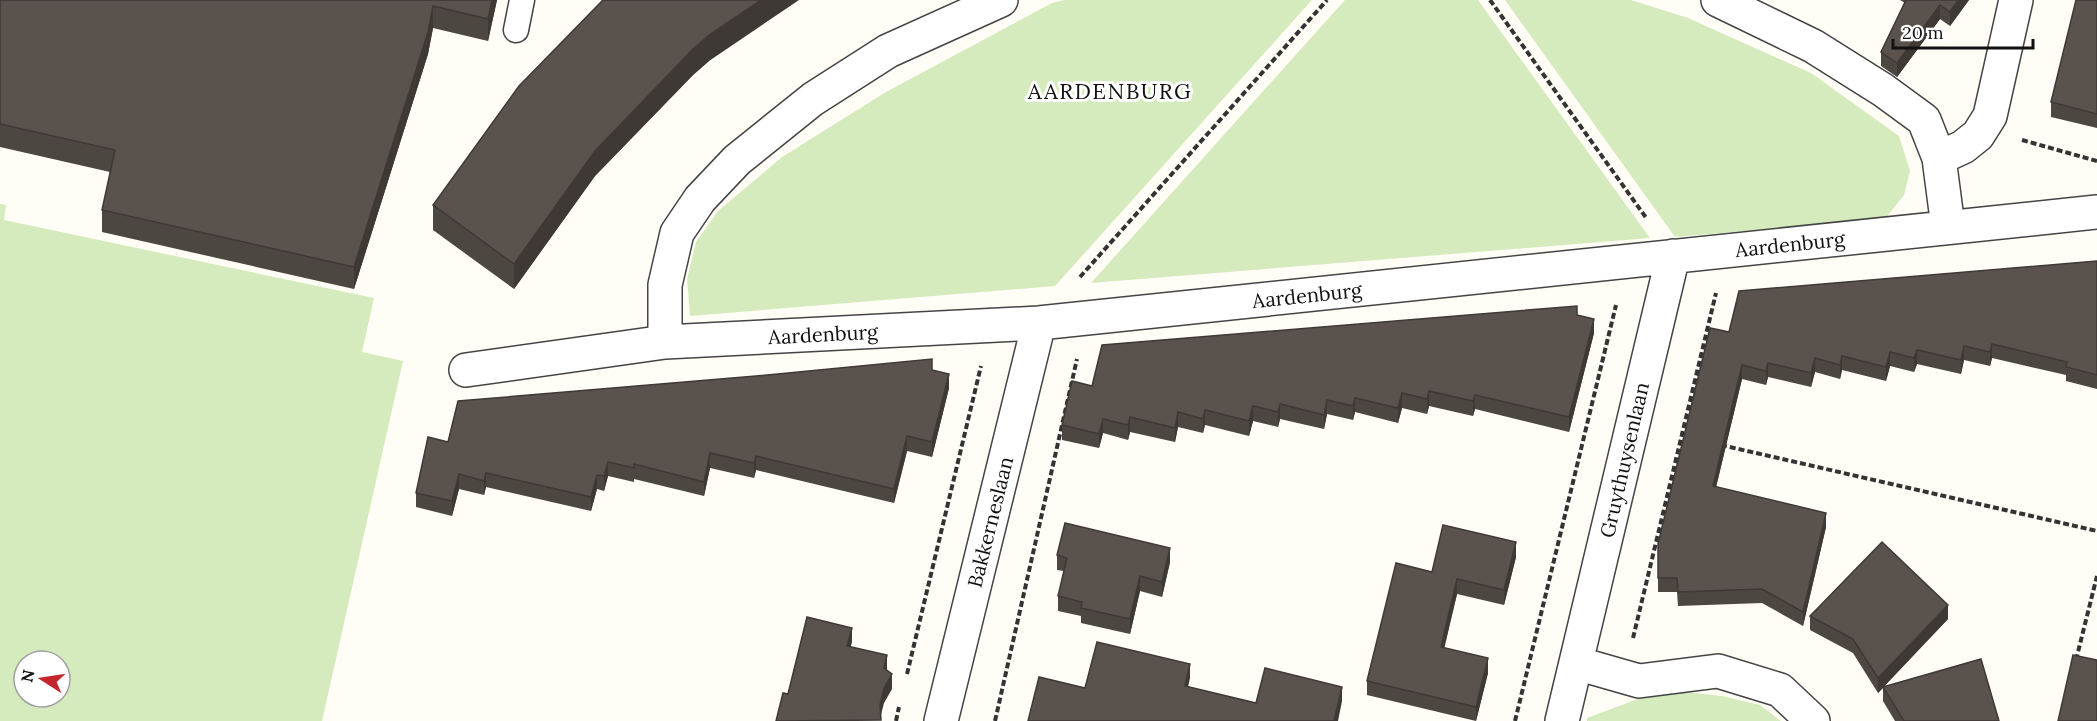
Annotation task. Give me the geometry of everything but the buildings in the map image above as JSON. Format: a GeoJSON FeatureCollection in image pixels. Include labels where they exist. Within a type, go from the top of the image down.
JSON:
{"type":"FeatureCollection","features":[{"type":"Feature","properties":{"kind":"street"},"geometry":{"type":"LineString","coordinates":[[665,342],[665,285],[677,233],[700,199],[737,160],[813,99],[888,51],[1001,0]]}},
{"type":"Feature","properties":{"kind":"street"},"geometry":{"type":"LineString","coordinates":[[1718,0],[1813,46],[1883,90],[1924,120],[1939,158],[1948,228]]}},
{"type":"Feature","properties":{"kind":"street"},"geometry":{"type":"LineString","coordinates":[[1939,158],[1963,147],[1978,135],[1990,116],[2016,0]]}},
{"type":"Feature","properties":{"kind":"street","name":"Aardenburg"},"geometry":{"type":"LineString","coordinates":[[466,370],[665,342],[1039,323],[2097,212]]}},
{"type":"Feature","properties":{"kind":"street","name":"Gruythuysenlaan"},"geometry":{"type":"LineString","coordinates":[[1562,721],[1673,256]]}},
{"type":"Feature","properties":{"kind":"street","name":"Bakkerneslaan"},"geometry":{"type":"LineString","coordinates":[[941,721],[1039,323]]}},
{"type":"Feature","properties":{"kind":"street"},"geometry":{"type":"LineString","coordinates":[[1576,663],[1640,681],[1718,671],[1780,690],[1813,721]]}},
{"type":"Feature","properties":{"kind":"lane"},"geometry":{"type":"LineString","coordinates":[[516,30],[522,0]]}},
{"type":"Feature","properties":{"kind":"path"},"geometry":{"type":"LineString","coordinates":[[1039,323],[1327,0]]}},
{"type":"Feature","properties":{"kind":"path"},"geometry":{"type":"LineString","coordinates":[[1490,0],[1673,256]]}},
{"type":"Feature","properties":{"kind":"path"},"geometry":{"type":"LineString","coordinates":[[1981,129],[2097,161]]}},
{"type":"Feature","properties":{"kind":"path"},"geometry":{"type":"LineString","coordinates":[[1624,676],[1726,250]]}},
{"type":"Feature","properties":{"kind":"path"},"geometry":{"type":"LineString","coordinates":[[1515,721],[1626,261]]}},
{"type":"Feature","properties":{"kind":"path"},"geometry":{"type":"LineString","coordinates":[[994,721],[1086,318]]}},
{"type":"Feature","properties":{"kind":"path"},"geometry":{"type":"LineString","coordinates":[[907,674],[991,325]]}},
{"type":"Feature","properties":{"kind":"path"},"geometry":{"type":"LineString","coordinates":[[1633,425],[1693,438]]}},
{"type":"Feature","properties":{"kind":"path"},"geometry":{"type":"LineString","coordinates":[[1716,443],[2097,531]]}},
{"type":"Feature","properties":{"kind":"path"},"geometry":{"type":"LineString","coordinates":[[2074,665],[2097,576]]}},
{"type":"Feature","properties":{"kind":"path"},"geometry":{"type":"LineString","coordinates":[[896,721],[901,698]]}},
{"type":"Feature","properties":{"kind":"green space"},"geometry":{"type":"Polygon","coordinates":[[[1065,0],[1312,0],[1055,286],[690,316],[687,279],[696,242],[718,211],[782,157],[886,92],[1052,3],[1065,0]]]}},
{"type":"Feature","properties":{"kind":"green space"},"geometry":{"type":"Polygon","coordinates":[[[1345,0],[1478,0],[1650,238],[1091,283],[1345,0]]]}},
{"type":"Feature","properties":{"kind":"green space"},"geometry":{"type":"Polygon","coordinates":[[[1505,0],[1631,0],[1688,18],[1811,73],[1899,136],[1910,171],[1904,195],[1885,219],[1675,237],[1505,0]]]}},
{"type":"Feature","properties":{"kind":"green space"},"geometry":{"type":"Polygon","coordinates":[[[0,204],[6,205],[4,220],[374,298],[362,352],[403,361],[322,721],[0,721],[0,204]]]}},
{"type":"Feature","properties":{"kind":"green space"},"geometry":{"type":"Polygon","coordinates":[[[1686,692],[1722,696],[1760,705],[1781,721],[1587,721],[1587,718],[1651,694],[1686,692]]]}},
{"type":"Feature","properties":{"kind":"district","name":"AARDENBURG"},"geometry":{"type":"Point","coordinates":[1110,91]}}]}
